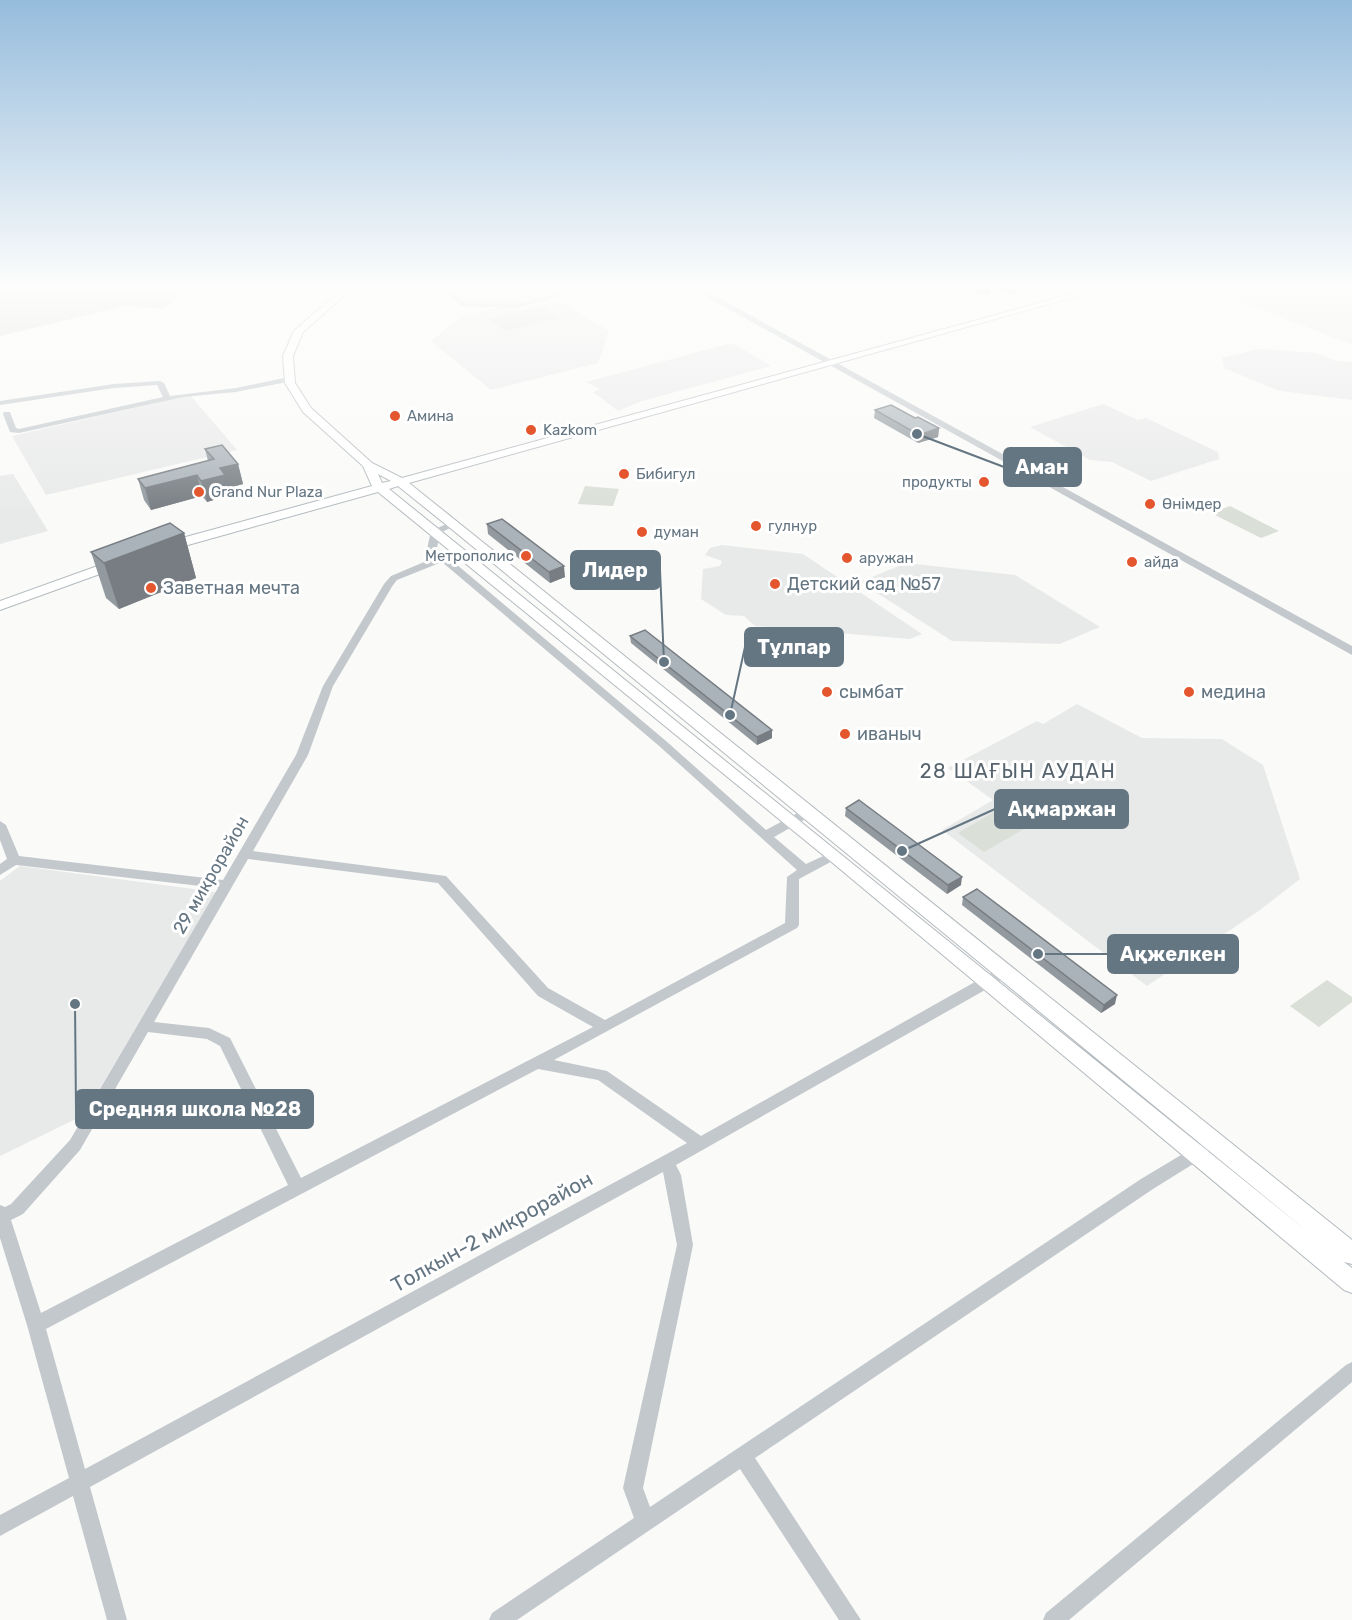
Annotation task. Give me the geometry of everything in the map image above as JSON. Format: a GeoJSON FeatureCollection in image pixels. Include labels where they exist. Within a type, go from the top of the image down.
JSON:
{"type":"FeatureCollection","features":[{"type":"Feature","properties":{"kind":"main road"},"geometry":{"type":"LineString","coordinates":[[288,363],[289,379],[307,410],[388,483],[436,531],[800,817],[834,855],[995,977]]}},
{"type":"Feature","properties":{"kind":"main road"},"geometry":{"type":"LineString","coordinates":[[154,549],[822,363]]}},
{"type":"Feature","properties":{"kind":"main road"},"geometry":{"type":"LineString","coordinates":[[388,483],[453,524],[800,817],[1205,1148],[1352,1282]]}},
{"type":"Feature","properties":{"kind":"main road"},"geometry":{"type":"LineString","coordinates":[[0,600],[40,584],[131,556],[0,606]]}},
{"type":"Feature","properties":{"kind":"main road"},"geometry":{"type":"LineString","coordinates":[[1205,1148],[1352,1254]]}},
{"type":"Feature","properties":{"kind":"street"},"geometry":{"type":"LineString","coordinates":[[831,363],[1352,651]]}},
{"type":"Feature","properties":{"kind":"street"},"geometry":{"type":"LineString","coordinates":[[7,414],[13,430],[19,431],[167,398],[236,390],[289,379]]}},
{"type":"Feature","properties":{"kind":"street"},"geometry":{"type":"LineString","coordinates":[[0,403],[114,386],[160,383],[167,398]]}},
{"type":"Feature","properties":{"kind":"street"},"geometry":{"type":"LineString","coordinates":[[453,524],[436,531],[432,549],[662,743],[805,870]]}},
{"type":"Feature","properties":{"kind":"street","name":"29 микрорайон"},"geometry":{"type":"LineString","coordinates":[[1,1214],[16,1209],[75,1144],[302,755],[328,686],[389,584],[394,578],[443,558]]}},
{"type":"Feature","properties":{"kind":"street"},"geometry":{"type":"LineString","coordinates":[[765,836],[800,817]]}},
{"type":"Feature","properties":{"kind":"street"},"geometry":{"type":"LineString","coordinates":[[0,825],[14,860]]}},
{"type":"Feature","properties":{"kind":"street"},"geometry":{"type":"LineString","coordinates":[[244,854],[442,879],[543,992],[605,1027]]}},
{"type":"Feature","properties":{"kind":"street"},"geometry":{"type":"LineString","coordinates":[[36,1325],[605,1027],[792,925],[793,877],[834,855]]}},
{"type":"Feature","properties":{"kind":"street"},"geometry":{"type":"LineString","coordinates":[[0,872],[14,860],[226,885]]}},
{"type":"Feature","properties":{"kind":"street","name":"Толкын-2 микрорайон"},"geometry":{"type":"LineString","coordinates":[[0,1526],[666,1163],[995,977]]}},
{"type":"Feature","properties":{"kind":"street"},"geometry":{"type":"LineString","coordinates":[[143,1026],[209,1034],[225,1042],[298,1188]]}},
{"type":"Feature","properties":{"kind":"street"},"geometry":{"type":"LineString","coordinates":[[536,1063],[602,1075],[699,1143]]}},
{"type":"Feature","properties":{"kind":"street"},"geometry":{"type":"LineString","coordinates":[[500,1620],[1137,1191],[1205,1148]]}},
{"type":"Feature","properties":{"kind":"street"},"geometry":{"type":"LineString","coordinates":[[645,1522],[633,1488],[685,1245],[673,1175],[666,1163]]}},
{"type":"Feature","properties":{"kind":"street"},"geometry":{"type":"LineString","coordinates":[[1,1214],[4,1237],[36,1325],[117,1620]]}},
{"type":"Feature","properties":{"kind":"street"},"geometry":{"type":"LineString","coordinates":[[1053,1620],[1352,1371]]}},
{"type":"Feature","properties":{"kind":"street"},"geometry":{"type":"LineString","coordinates":[[743,1457],[851,1620]]}},
{"type":"Feature","properties":{"kind":"shaded area"},"geometry":{"type":"Polygon","coordinates":[[[457,363],[598,363],[598,363],[491,390],[457,363]]]}},
{"type":"Feature","properties":{"kind":"shaded area"},"geometry":{"type":"Polygon","coordinates":[[[658,363],[765,363],[771,366],[642,401],[618,411],[593,392],[600,389],[586,382],[658,363]]]}},
{"type":"Feature","properties":{"kind":"shaded area"},"geometry":{"type":"Polygon","coordinates":[[[1223,363],[1352,363],[1352,400],[1280,391],[1224,368],[1223,363]]]}},
{"type":"Feature","properties":{"kind":"shaded area"},"geometry":{"type":"Polygon","coordinates":[[[190,395],[237,450],[46,495],[12,436],[190,395]]]}},
{"type":"Feature","properties":{"kind":"shaded area"},"geometry":{"type":"Polygon","coordinates":[[[1103,404],[1138,420],[1146,418],[1218,452],[1219,459],[1151,481],[1112,462],[1090,460],[1030,427],[1103,404]]]}},
{"type":"Feature","properties":{"kind":"shaded area"},"geometry":{"type":"Polygon","coordinates":[[[13,474],[48,531],[0,544],[0,476],[13,474]]]}},
{"type":"Feature","properties":{"kind":"shaded area"},"geometry":{"type":"Polygon","coordinates":[[[585,486],[619,489],[613,506],[578,504],[585,486]]]}},
{"type":"Feature","properties":{"kind":"shaded area"},"geometry":{"type":"Polygon","coordinates":[[[1230,506],[1279,531],[1261,538],[1211,513],[1230,506]]]}},
{"type":"Feature","properties":{"kind":"shaded area","name":"Детский сад №57"},"geometry":{"type":"Polygon","coordinates":[[[722,545],[803,554],[922,634],[910,639],[755,626],[744,616],[726,615],[701,599],[703,569],[720,566],[722,561],[705,555],[710,548],[722,545]]]}},
{"type":"Feature","properties":{"kind":"shaded area"},"geometry":{"type":"Polygon","coordinates":[[[906,563],[1015,575],[1100,627],[1060,644],[952,641],[860,582],[906,563]]]}},
{"type":"Feature","properties":{"kind":"shaded area"},"geometry":{"type":"Polygon","coordinates":[[[1077,704],[1142,738],[1222,739],[1263,765],[1300,879],[1260,910],[1147,986],[942,830],[993,800],[948,768],[1037,721],[1043,724],[1077,704]]]}},
{"type":"Feature","properties":{"kind":"shaded area"},"geometry":{"type":"Polygon","coordinates":[[[1001,808],[1027,827],[984,852],[958,833],[1001,808]]]}},
{"type":"Feature","properties":{"kind":"shaded area"},"geometry":{"type":"Polygon","coordinates":[[[20,866],[216,892],[84,1115],[0,1156],[0,881],[20,866]]]}},
{"type":"Feature","properties":{"kind":"shaded area"},"geometry":{"type":"Polygon","coordinates":[[[1327,980],[1352,997],[1352,1002],[1319,1027],[1290,1006],[1327,980]]]}},
{"type":"Feature","properties":{"kind":"building"},"geometry":{"type":"Polygon","coordinates":[[[891,405],[939,428],[919,435],[875,410],[891,405]]]}},
{"type":"Feature","properties":{"kind":"building"},"geometry":{"type":"Polygon","coordinates":[[[222,445],[238,464],[220,468],[225,475],[201,481],[197,475],[145,488],[138,479],[214,459],[205,449],[222,445]]]}},
{"type":"Feature","properties":{"kind":"building"},"geometry":{"type":"Polygon","coordinates":[[[502,519],[564,566],[549,572],[487,524],[502,519]]]}},
{"type":"Feature","properties":{"kind":"building"},"geometry":{"type":"Polygon","coordinates":[[[170,523],[184,533],[104,563],[91,552],[170,523]]]}},
{"type":"Feature","properties":{"kind":"building"},"geometry":{"type":"Polygon","coordinates":[[[645,630],[772,730],[757,737],[630,636],[645,630]]]}},
{"type":"Feature","properties":{"kind":"building"},"geometry":{"type":"Polygon","coordinates":[[[859,800],[962,877],[948,885],[846,808],[859,800]]]}},
{"type":"Feature","properties":{"kind":"building"},"geometry":{"type":"Polygon","coordinates":[[[977,889],[1117,995],[1104,1005],[963,897],[977,889]]]}},
{"type":"Feature","properties":{"kind":"place","name":"Амина"},"geometry":{"type":"Point","coordinates":[395,416]}},
{"type":"Feature","properties":{"kind":"place","name":"Kazkom"},"geometry":{"type":"Point","coordinates":[531,430]}},
{"type":"Feature","properties":{"kind":"place","name":"Аман"},"geometry":{"type":"Point","coordinates":[917,434]}},
{"type":"Feature","properties":{"kind":"place","name":"Бибигул"},"geometry":{"type":"Point","coordinates":[624,474]}},
{"type":"Feature","properties":{"kind":"place","name":"продукты"},"geometry":{"type":"Point","coordinates":[984,482]}},
{"type":"Feature","properties":{"kind":"place","name":"Grand Nur Plaza"},"geometry":{"type":"Point","coordinates":[199,492]}},
{"type":"Feature","properties":{"kind":"place","name":"Өнімдер"},"geometry":{"type":"Point","coordinates":[1150,504]}},
{"type":"Feature","properties":{"kind":"place","name":"гулнур"},"geometry":{"type":"Point","coordinates":[756,526]}},
{"type":"Feature","properties":{"kind":"place","name":"думан"},"geometry":{"type":"Point","coordinates":[642,532]}},
{"type":"Feature","properties":{"kind":"place","name":"Метрополис"},"geometry":{"type":"Point","coordinates":[526,556]}},
{"type":"Feature","properties":{"kind":"place","name":"аружан"},"geometry":{"type":"Point","coordinates":[847,558]}},
{"type":"Feature","properties":{"kind":"place","name":"айда"},"geometry":{"type":"Point","coordinates":[1132,562]}},
{"type":"Feature","properties":{"kind":"place","name":"Детский сад №57"},"geometry":{"type":"Point","coordinates":[775,584]}},
{"type":"Feature","properties":{"kind":"place","name":"Заветная мечта"},"geometry":{"type":"Point","coordinates":[151,588]}},
{"type":"Feature","properties":{"kind":"place","name":"Лидер"},"geometry":{"type":"Point","coordinates":[664,662]}},
{"type":"Feature","properties":{"kind":"place","name":"сымбат"},"geometry":{"type":"Point","coordinates":[827,692]}},
{"type":"Feature","properties":{"kind":"place","name":"медина"},"geometry":{"type":"Point","coordinates":[1189,692]}},
{"type":"Feature","properties":{"kind":"place","name":"Тұлпар"},"geometry":{"type":"Point","coordinates":[730,715]}},
{"type":"Feature","properties":{"kind":"place","name":"иваныч"},"geometry":{"type":"Point","coordinates":[845,734]}},
{"type":"Feature","properties":{"kind":"place","name":"Ақмаржан"},"geometry":{"type":"Point","coordinates":[902,851]}},
{"type":"Feature","properties":{"kind":"place","name":"Ақжелкен"},"geometry":{"type":"Point","coordinates":[1038,954]}},
{"type":"Feature","properties":{"kind":"place","name":"Средняя школа №28"},"geometry":{"type":"Point","coordinates":[75,1004]}},
{"type":"Feature","properties":{"kind":"district","name":"28 ШАҒЫН АУДАН"},"geometry":{"type":"Point","coordinates":[1018,771]}}]}
